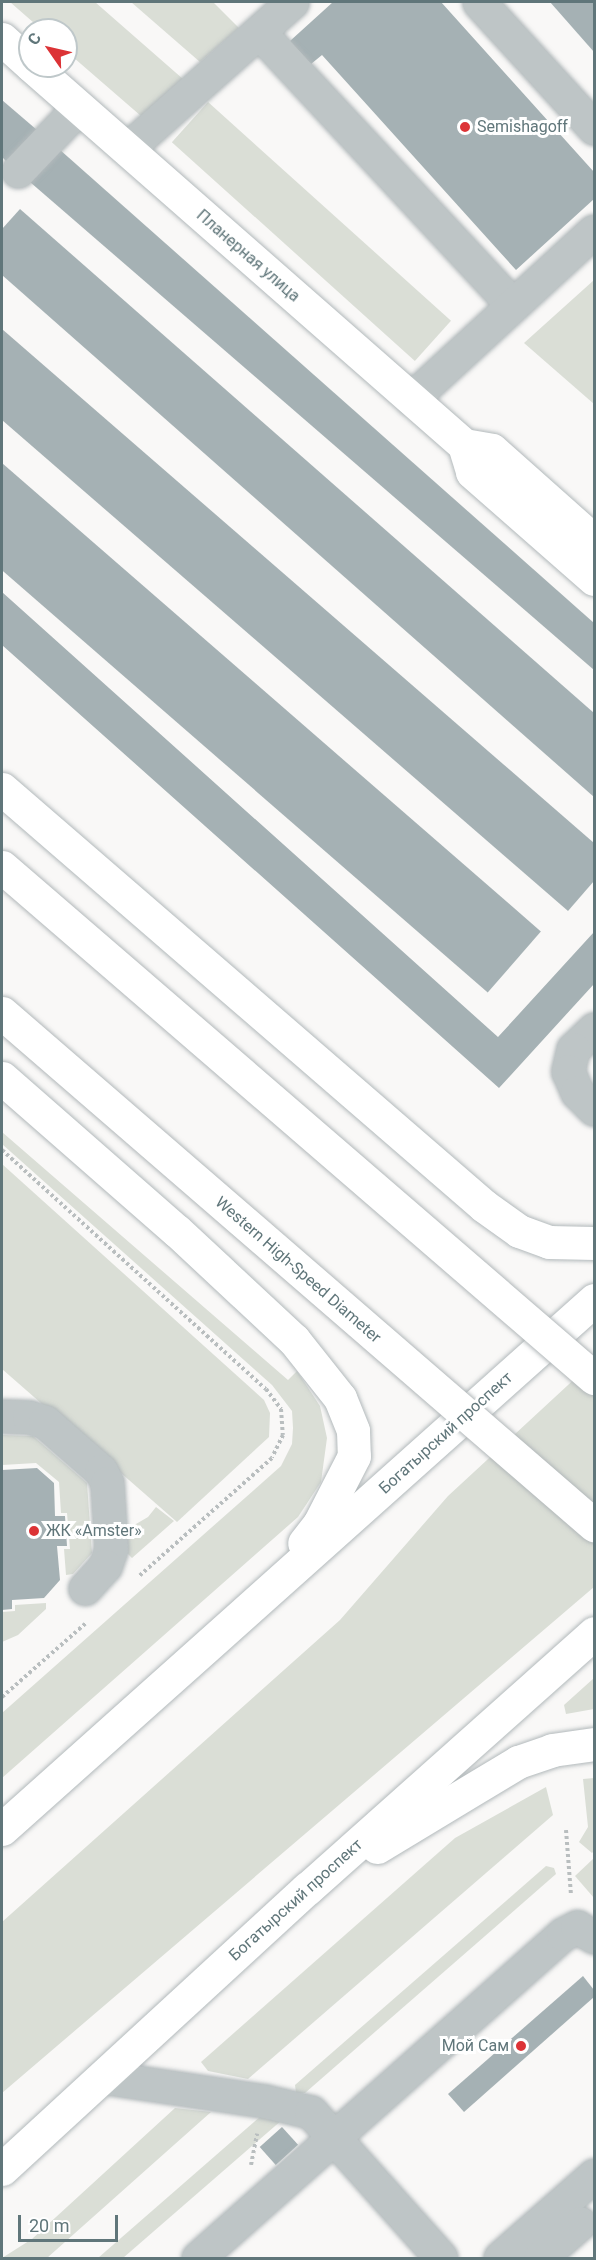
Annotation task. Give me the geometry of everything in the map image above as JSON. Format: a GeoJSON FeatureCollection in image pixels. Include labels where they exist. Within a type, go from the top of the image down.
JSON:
{"type":"FeatureCollection","features":[{"type":"Feature","properties":{"kind":"main road","name":"Планерная улица"},"geometry":{"type":"LineString","coordinates":[[2,39],[18,53]]}},
{"type":"Feature","properties":{"kind":"main road","name":"Планерная улица"},"geometry":{"type":"LineString","coordinates":[[46,78],[464,445],[492,450],[594,541]]}},
{"type":"Feature","properties":{"kind":"main road"},"geometry":{"type":"LineString","coordinates":[[464,445],[472,472],[594,579]]}},
{"type":"Feature","properties":{"kind":"main road"},"geometry":{"type":"LineString","coordinates":[[2,789],[484,1206],[519,1231],[549,1242],[594,1243]]}},
{"type":"Feature","properties":{"kind":"main road"},"geometry":{"type":"LineString","coordinates":[[2,867],[594,1378]]}},
{"type":"Feature","properties":{"kind":"main road","name":"Western High-Speed Diameter"},"geometry":{"type":"LineString","coordinates":[[2,1013],[594,1525]]}},
{"type":"Feature","properties":{"kind":"main road"},"geometry":{"type":"LineString","coordinates":[[2,1078],[177,1231],[294,1340],[340,1398],[354,1431],[354,1456],[348,1474],[319,1524],[245,1614]]}},
{"type":"Feature","properties":{"kind":"main road","name":"Богатырский проспект"},"geometry":{"type":"LineString","coordinates":[[2,1829],[594,1300]]}},
{"type":"Feature","properties":{"kind":"main road","name":"Богатырский проспект"},"geometry":{"type":"LineString","coordinates":[[2,2169],[308,1888],[594,1633]]}},
{"type":"Feature","properties":{"kind":"main road"},"geometry":{"type":"LineString","coordinates":[[308,1888],[518,1762],[552,1750],[594,1744]]}},
{"type":"Feature","properties":{"kind":"lane"},"geometry":{"type":"LineString","coordinates":[[127,149],[292,2]]}},
{"type":"Feature","properties":{"kind":"lane"},"geometry":{"type":"LineString","coordinates":[[479,2],[594,128]]}},
{"type":"Feature","properties":{"kind":"lane"},"geometry":{"type":"LineString","coordinates":[[258,32],[513,305]]}},
{"type":"Feature","properties":{"kind":"lane"},"geometry":{"type":"LineString","coordinates":[[18,171],[79,107]]}},
{"type":"Feature","properties":{"kind":"lane"},"geometry":{"type":"LineString","coordinates":[[411,399],[594,231]]}},
{"type":"Feature","properties":{"kind":"lane"},"geometry":{"type":"LineString","coordinates":[[594,1029],[573,1049],[568,1071],[577,1092],[594,1109]]}},
{"type":"Feature","properties":{"kind":"lane"},"geometry":{"type":"LineString","coordinates":[[2,1416],[29,1417],[45,1422],[101,1471],[107,1483],[111,1549],[87,1604]]}},
{"type":"Feature","properties":{"kind":"lane"},"geometry":{"type":"LineString","coordinates":[[198,2259],[563,1934],[586,1932]]}},
{"type":"Feature","properties":{"kind":"lane"},"geometry":{"type":"LineString","coordinates":[[102,2077],[304,2108],[336,2136],[441,2259]]}},
{"type":"Feature","properties":{"kind":"lane"},"geometry":{"type":"LineString","coordinates":[[540,2259],[579,2222],[594,2175]]}},
{"type":"Feature","properties":{"kind":"lane"},"geometry":{"type":"LineString","coordinates":[[500,2259],[579,2222]]}},
{"type":"Feature","properties":{"kind":"path"},"geometry":{"type":"LineString","coordinates":[[2,1150],[266,1389],[281,1409],[283,1435],[272,1458],[132,1581]]}},
{"type":"Feature","properties":{"kind":"path"},"geometry":{"type":"LineString","coordinates":[[2,1697],[87,1604]]}},
{"type":"Feature","properties":{"kind":"path"},"geometry":{"type":"LineString","coordinates":[[566,1830],[568,1879],[586,1932]]}},
{"type":"Feature","properties":{"kind":"path"},"geometry":{"type":"LineString","coordinates":[[244,2218],[264,2101]]}},
{"type":"Feature","properties":{"kind":"shaded area"},"geometry":{"type":"Polygon","coordinates":[[[10,2],[95,2],[183,79],[141,116],[78,61],[78,18],[28,18],[10,2]]]}},
{"type":"Feature","properties":{"kind":"shaded area"},"geometry":{"type":"Polygon","coordinates":[[[131,2],[213,2],[239,28],[200,62],[131,2]]]}},
{"type":"Feature","properties":{"kind":"shaded area"},"geometry":{"type":"Polygon","coordinates":[[[208,102],[451,321],[415,361],[172,142],[208,102]]]}},
{"type":"Feature","properties":{"kind":"shaded area"},"geometry":{"type":"Polygon","coordinates":[[[594,280],[594,404],[524,343],[594,280]]]}},
{"type":"Feature","properties":{"kind":"shaded area"},"geometry":{"type":"Polygon","coordinates":[[[2,1132],[288,1380],[297,1371],[320,1406],[327,1438],[321,1482],[298,1517],[2,1778],[2,1713],[281,1466],[292,1444],[293,1428],[292,1411],[272,1385],[2,1144],[2,1132]]]}},
{"type":"Feature","properties":{"kind":"shaded area"},"geometry":{"type":"Polygon","coordinates":[[[2,1164],[264,1400],[270,1413],[269,1437],[177,1522],[2,1369],[2,1164]]]}},
{"type":"Feature","properties":{"kind":"shaded area"},"geometry":{"type":"Polygon","coordinates":[[[594,1361],[594,1587],[2,2093],[2,1922],[340,1620],[448,1496],[594,1361]]]}},
{"type":"Feature","properties":{"kind":"shaded area"},"geometry":{"type":"Polygon","coordinates":[[[2,1435],[33,1436],[87,1483],[92,1553],[73,1574],[66,1575],[64,1549],[70,1549],[67,1513],[61,1513],[59,1482],[36,1463],[2,1465],[2,1435]]]}},
{"type":"Feature","properties":{"kind":"shaded area"},"geometry":{"type":"Polygon","coordinates":[[[156,1507],[174,1521],[132,1558],[125,1551],[124,1531],[148,1517],[156,1507]]]}},
{"type":"Feature","properties":{"kind":"shaded area"},"geometry":{"type":"Polygon","coordinates":[[[46,1603],[46,1609],[18,1635],[2,1642],[2,1612],[15,1611],[15,1605],[46,1603]]]}},
{"type":"Feature","properties":{"kind":"shaded area"},"geometry":{"type":"Polygon","coordinates":[[[594,1678],[594,1709],[566,1714],[564,1705],[594,1678]]]}},
{"type":"Feature","properties":{"kind":"shaded area"},"geometry":{"type":"Polygon","coordinates":[[[594,1778],[594,1851],[592,1853],[579,1842],[588,1827],[583,1779],[594,1778]]]}},
{"type":"Feature","properties":{"kind":"shaded area"},"geometry":{"type":"Polygon","coordinates":[[[546,1787],[553,1815],[248,2079],[208,2071],[201,2062],[455,1838],[546,1787]]]}},
{"type":"Feature","properties":{"kind":"shaded area"},"geometry":{"type":"Polygon","coordinates":[[[594,1858],[594,1898],[575,1876],[594,1858]]]}},
{"type":"Feature","properties":{"kind":"shaded area"},"geometry":{"type":"Polygon","coordinates":[[[546,1866],[554,1868],[556,1874],[305,2093],[296,2093],[295,2085],[546,1866]]]}},
{"type":"Feature","properties":{"kind":"shaded area"},"geometry":{"type":"Polygon","coordinates":[[[175,2108],[211,2112],[47,2258],[2,2258],[32,2239],[175,2108]]]}},
{"type":"Feature","properties":{"kind":"shaded area"},"geometry":{"type":"Polygon","coordinates":[[[261,2116],[282,2120],[123,2258],[98,2258],[261,2116]]]}},
{"type":"Feature","properties":{"kind":"building"},"geometry":{"type":"Polygon","coordinates":[[[333,2],[441,2],[594,172],[594,199],[516,270],[322,55],[311,64],[290,41],[333,2]]]}},
{"type":"Feature","properties":{"kind":"building"},"geometry":{"type":"Polygon","coordinates":[[[550,2],[594,2],[594,52],[550,2]]]}},
{"type":"Feature","properties":{"kind":"building"},"geometry":{"type":"Polygon","coordinates":[[[2,100],[37,130],[7,162],[2,157],[2,100]]]}},
{"type":"Feature","properties":{"kind":"building"},"geometry":{"type":"Polygon","coordinates":[[[59,149],[594,623],[594,670],[30,182],[59,149]]]}},
{"type":"Feature","properties":{"kind":"building"},"geometry":{"type":"Polygon","coordinates":[[[20,209],[594,713],[594,797],[2,275],[2,229],[20,209]]]}},
{"type":"Feature","properties":{"kind":"building"},"geometry":{"type":"Polygon","coordinates":[[[2,329],[594,843],[594,881],[568,911],[2,420],[2,329]]]}},
{"type":"Feature","properties":{"kind":"building"},"geometry":{"type":"Polygon","coordinates":[[[2,463],[541,931],[488,993],[2,570],[2,463]]]}},
{"type":"Feature","properties":{"kind":"building"},"geometry":{"type":"Polygon","coordinates":[[[2,592],[498,1037],[594,932],[594,984],[499,1088],[2,645],[2,592]]]}},
{"type":"Feature","properties":{"kind":"building","name":"ЖК «Amster»"},"geometry":{"type":"Polygon","coordinates":[[[37,1468],[54,1483],[55,1516],[65,1516],[67,1546],[57,1546],[60,1580],[44,1598],[12,1600],[12,1609],[2,1610],[2,1470],[37,1468]]]}},
{"type":"Feature","properties":{"kind":"building","name":"Мой Сам"},"geometry":{"type":"Polygon","coordinates":[[[583,1976],[594,1990],[594,1997],[464,2112],[448,2094],[583,1976]]]}},
{"type":"Feature","properties":{"kind":"building"},"geometry":{"type":"Polygon","coordinates":[[[282,2127],[298,2145],[276,2165],[260,2147],[282,2127]]]}},
{"type":"Feature","properties":{"kind":"place","name":"Semishagoff"},"geometry":{"type":"Point","coordinates":[465,127]}},
{"type":"Feature","properties":{"kind":"place","name":"ЖК «Amster»"},"geometry":{"type":"Point","coordinates":[34,1531]}},
{"type":"Feature","properties":{"kind":"place","name":"Мой Сам"},"geometry":{"type":"Point","coordinates":[521,2046]}}]}
